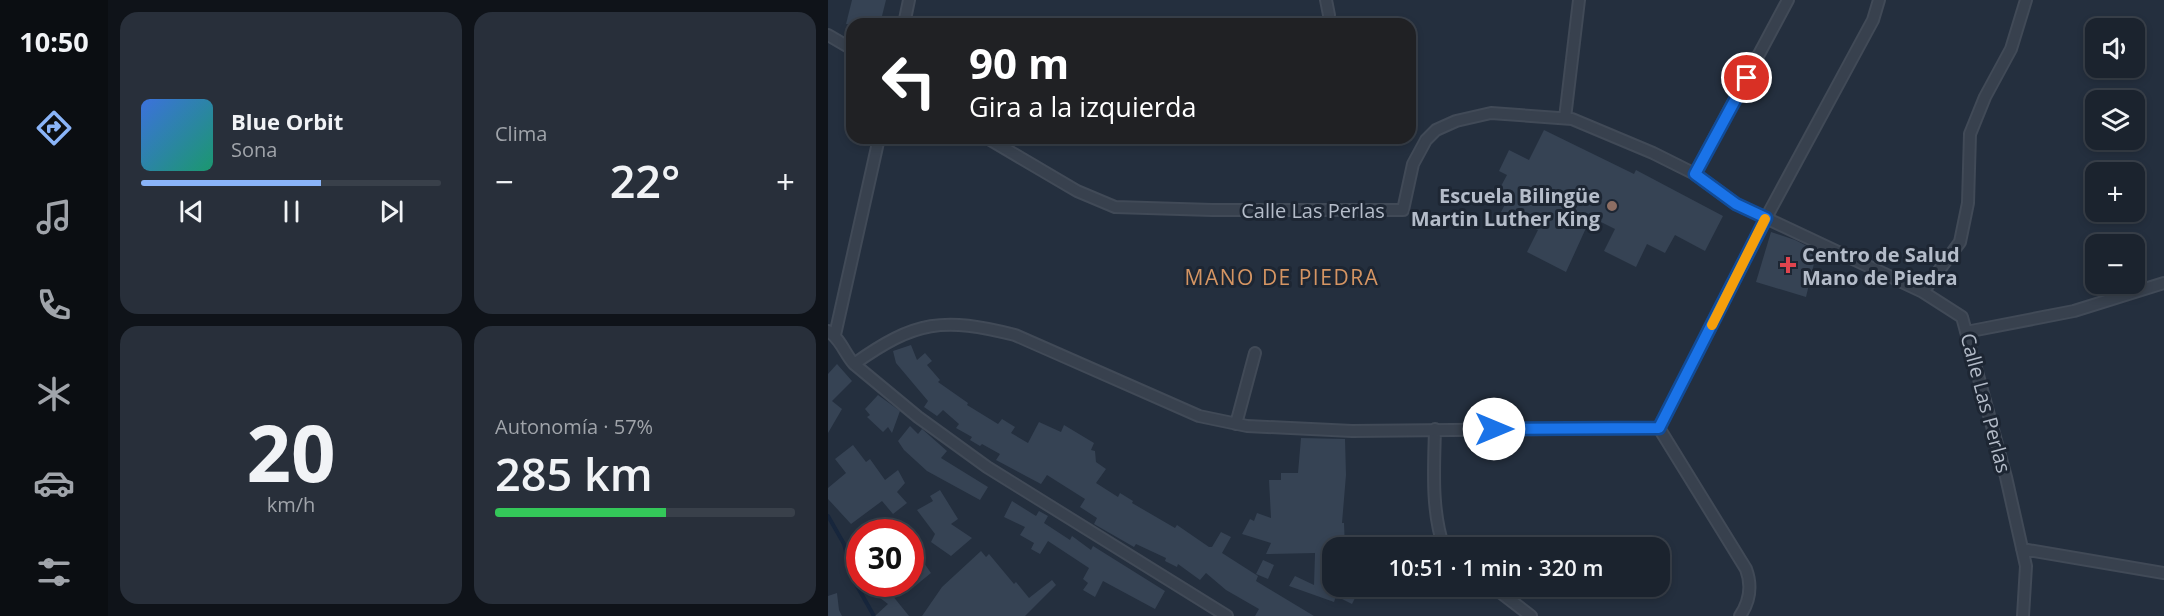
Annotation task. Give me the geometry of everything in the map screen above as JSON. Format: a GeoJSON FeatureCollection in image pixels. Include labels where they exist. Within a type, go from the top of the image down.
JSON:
{"type":"FeatureCollection","features":[{"type":"Feature","properties":{"kind":"street"},"geometry":{"type":"LineString","coordinates":[[905,18],[909,0]]}},
{"type":"Feature","properties":{"kind":"street"},"geometry":{"type":"LineString","coordinates":[[1326,0],[1329,15]]}},
{"type":"Feature","properties":{"kind":"street"},"geometry":{"type":"LineString","coordinates":[[1565,118],[1580,0]]}},
{"type":"Feature","properties":{"kind":"street"},"geometry":{"type":"LineString","coordinates":[[1695,174],[1788,0]]}},
{"type":"Feature","properties":{"kind":"street"},"geometry":{"type":"LineString","coordinates":[[1659,428],[1766,218],[1873,20],[1879,0]]}},
{"type":"Feature","properties":{"kind":"street"},"geometry":{"type":"LineString","coordinates":[[1923,292],[1960,242],[1968,203],[1970,134],[1985,97],[2011,49],[2026,0]]}},
{"type":"Feature","properties":{"kind":"street"},"geometry":{"type":"LineString","coordinates":[[828,35],[846,46]]}},
{"type":"Feature","properties":{"kind":"street","name":"Calle Las Perlas"},"geometry":{"type":"LineString","coordinates":[[997,144],[1077,191],[1114,207],[1212,210],[1403,210],[1413,164],[1426,140],[1436,130],[1455,121],[1491,113],[1565,118],[1653,153],[1695,174],[1736,204],[1923,292],[1962,317],[2006,477],[2026,566],[2023,616]]}},
{"type":"Feature","properties":{"kind":"street"},"geometry":{"type":"LineString","coordinates":[[878,144],[831,333],[845,354],[918,417],[987,467],[1227,616]]}},
{"type":"Feature","properties":{"kind":"street"},"geometry":{"type":"LineString","coordinates":[[1966,332],[2074,311],[2164,282]]}},
{"type":"Feature","properties":{"kind":"street"},"geometry":{"type":"LineString","coordinates":[[854,364],[876,348],[916,328],[958,324],[986,327],[1015,334],[1199,416],[1236,424],[1352,431],[1659,428]]}},
{"type":"Feature","properties":{"kind":"street"},"geometry":{"type":"LineString","coordinates":[[1236,424],[1255,353]]}},
{"type":"Feature","properties":{"kind":"street"},"geometry":{"type":"LineString","coordinates":[[1659,428],[1746,569],[1750,589],[1748,600],[1740,616]]}},
{"type":"Feature","properties":{"kind":"street"},"geometry":{"type":"LineString","coordinates":[[1435,429],[1435,494],[1437,522],[1441,537]]}},
{"type":"Feature","properties":{"kind":"street"},"geometry":{"type":"LineString","coordinates":[[2022,549],[2164,573]]}},
{"type":"Feature","properties":{"kind":"street"},"geometry":{"type":"LineString","coordinates":[[1506,597],[1531,616]]}},
{"type":"Feature","properties":{"kind":"building"},"geometry":{"type":"Polygon","coordinates":[[[852,0],[886,0],[882,18],[848,18],[852,0]]]}},
{"type":"Feature","properties":{"kind":"building"},"geometry":{"type":"Polygon","coordinates":[[[1544,130],[1634,174],[1636,170],[1723,216],[1705,251],[1675,235],[1665,253],[1647,244],[1636,267],[1604,251],[1615,229],[1591,217],[1566,272],[1527,252],[1538,230],[1501,212],[1511,193],[1500,188],[1507,175],[1499,171],[1509,150],[1529,160],[1544,130]]]}},
{"type":"Feature","properties":{"kind":"building","name":"Centro de Salud Mano de Piedra"},"geometry":{"type":"Polygon","coordinates":[[[1771,232],[1817,251],[1806,297],[1756,282],[1771,232]]]}},
{"type":"Feature","properties":{"kind":"building"},"geometry":{"type":"Polygon","coordinates":[[[911,345],[917,360],[925,353],[932,361],[927,365],[940,380],[938,382],[968,403],[967,405],[998,424],[1002,419],[1015,427],[1011,433],[1028,443],[1039,422],[1061,432],[1064,425],[1094,443],[1091,450],[1095,451],[1096,462],[1106,469],[1096,483],[1118,497],[1120,493],[1133,501],[1132,503],[1175,528],[1177,525],[1209,547],[1212,547],[1221,532],[1231,537],[1222,553],[1258,576],[1256,581],[1314,616],[1255,616],[1259,609],[1226,590],[1206,573],[1200,580],[1178,564],[1177,567],[1165,561],[1166,558],[1136,544],[1134,547],[1094,524],[1097,518],[1080,507],[1085,499],[1047,475],[1041,484],[996,460],[1000,454],[970,440],[972,437],[956,428],[959,424],[943,410],[937,416],[924,407],[928,401],[896,363],[893,351],[911,345]]]}},
{"type":"Feature","properties":{"kind":"building"},"geometry":{"type":"Polygon","coordinates":[[[837,364],[852,381],[832,401],[842,409],[828,433],[828,374],[837,364]]]}},
{"type":"Feature","properties":{"kind":"building"},"geometry":{"type":"Polygon","coordinates":[[[878,395],[900,411],[892,433],[888,427],[883,432],[867,417],[870,415],[865,409],[878,395]]]}},
{"type":"Feature","properties":{"kind":"building"},"geometry":{"type":"Polygon","coordinates":[[[910,426],[918,434],[922,429],[947,451],[941,458],[988,487],[980,500],[927,471],[904,450],[898,441],[910,426]]]}},
{"type":"Feature","properties":{"kind":"building"},"geometry":{"type":"Polygon","coordinates":[[[1301,438],[1345,439],[1346,475],[1342,523],[1344,523],[1345,537],[1322,537],[1322,597],[1336,597],[1334,602],[1289,586],[1295,576],[1314,585],[1315,553],[1266,554],[1271,543],[1242,534],[1250,519],[1254,521],[1257,513],[1271,518],[1269,480],[1281,480],[1281,473],[1298,473],[1301,438]]]}},
{"type":"Feature","properties":{"kind":"building"},"geometry":{"type":"Polygon","coordinates":[[[853,445],[866,462],[870,459],[885,480],[898,470],[905,483],[897,492],[907,503],[893,514],[882,501],[858,519],[846,519],[828,499],[828,488],[846,473],[835,459],[853,445]]]}},
{"type":"Feature","properties":{"kind":"building"},"geometry":{"type":"Polygon","coordinates":[[[940,490],[958,519],[951,524],[972,538],[951,556],[931,542],[935,534],[917,510],[933,501],[930,496],[940,490]]]}},
{"type":"Feature","properties":{"kind":"building"},"geometry":{"type":"Polygon","coordinates":[[[1012,501],[1036,516],[1039,511],[1048,516],[1044,523],[1070,540],[1072,536],[1091,550],[1093,546],[1165,591],[1155,609],[1103,581],[1095,597],[1083,590],[1088,583],[1083,579],[1089,568],[1048,541],[1040,554],[1031,549],[1034,543],[1020,535],[1025,527],[1004,517],[1012,501]]]}},
{"type":"Feature","properties":{"kind":"building"},"geometry":{"type":"Polygon","coordinates":[[[981,551],[986,557],[989,554],[1029,598],[1052,580],[1056,585],[1025,616],[922,616],[942,587],[981,551]]]}},
{"type":"Feature","properties":{"kind":"building"},"geometry":{"type":"Polygon","coordinates":[[[1263,560],[1274,565],[1268,579],[1256,574],[1263,560]]]}},
{"type":"Feature","properties":{"kind":"building"},"geometry":{"type":"Polygon","coordinates":[[[924,563],[931,573],[924,579],[924,563]]]}},
{"type":"Feature","properties":{"kind":"building"},"geometry":{"type":"Polygon","coordinates":[[[837,593],[842,616],[828,616],[828,596],[837,593]]]}},
{"type":"Feature","properties":{"kind":"building"},"geometry":{"type":"Polygon","coordinates":[[[879,597],[894,597],[909,616],[875,616],[888,604],[879,597]]]}},
{"type":"Feature","properties":{"kind":"building"},"geometry":{"type":"Polygon","coordinates":[[[1338,597],[1356,597],[1352,604],[1338,597]]]}},
{"type":"Feature","properties":{"kind":"waterway"},"geometry":{"type":"LineString","coordinates":[[828,516],[844,544],[853,579],[874,616]]}},
{"type":"Feature","properties":{"kind":"slow traffic"},"geometry":{"type":"LineString","coordinates":[[1712,325],[1765,219]]}},
{"type":"Feature","properties":{"kind":"place","name":"Escuela Bilingüe Martin Luther King"},"geometry":{"type":"Point","coordinates":[1612,206]}},
{"type":"Feature","properties":{"kind":"place","name":"Centro de Salud Mano de Piedra"},"geometry":{"type":"Point","coordinates":[1788,265]}},
{"type":"Feature","properties":{"kind":"district","name":"MANO DE PIEDRA"},"geometry":{"type":"Point","coordinates":[1282,277]}},
{"type":"Feature","properties":{"kind":"route"},"geometry":{"type":"LineString","coordinates":[[1494,429],[1659,428],[1766,218],[1736,204],[1695,174],[1747,78]]}}]}
